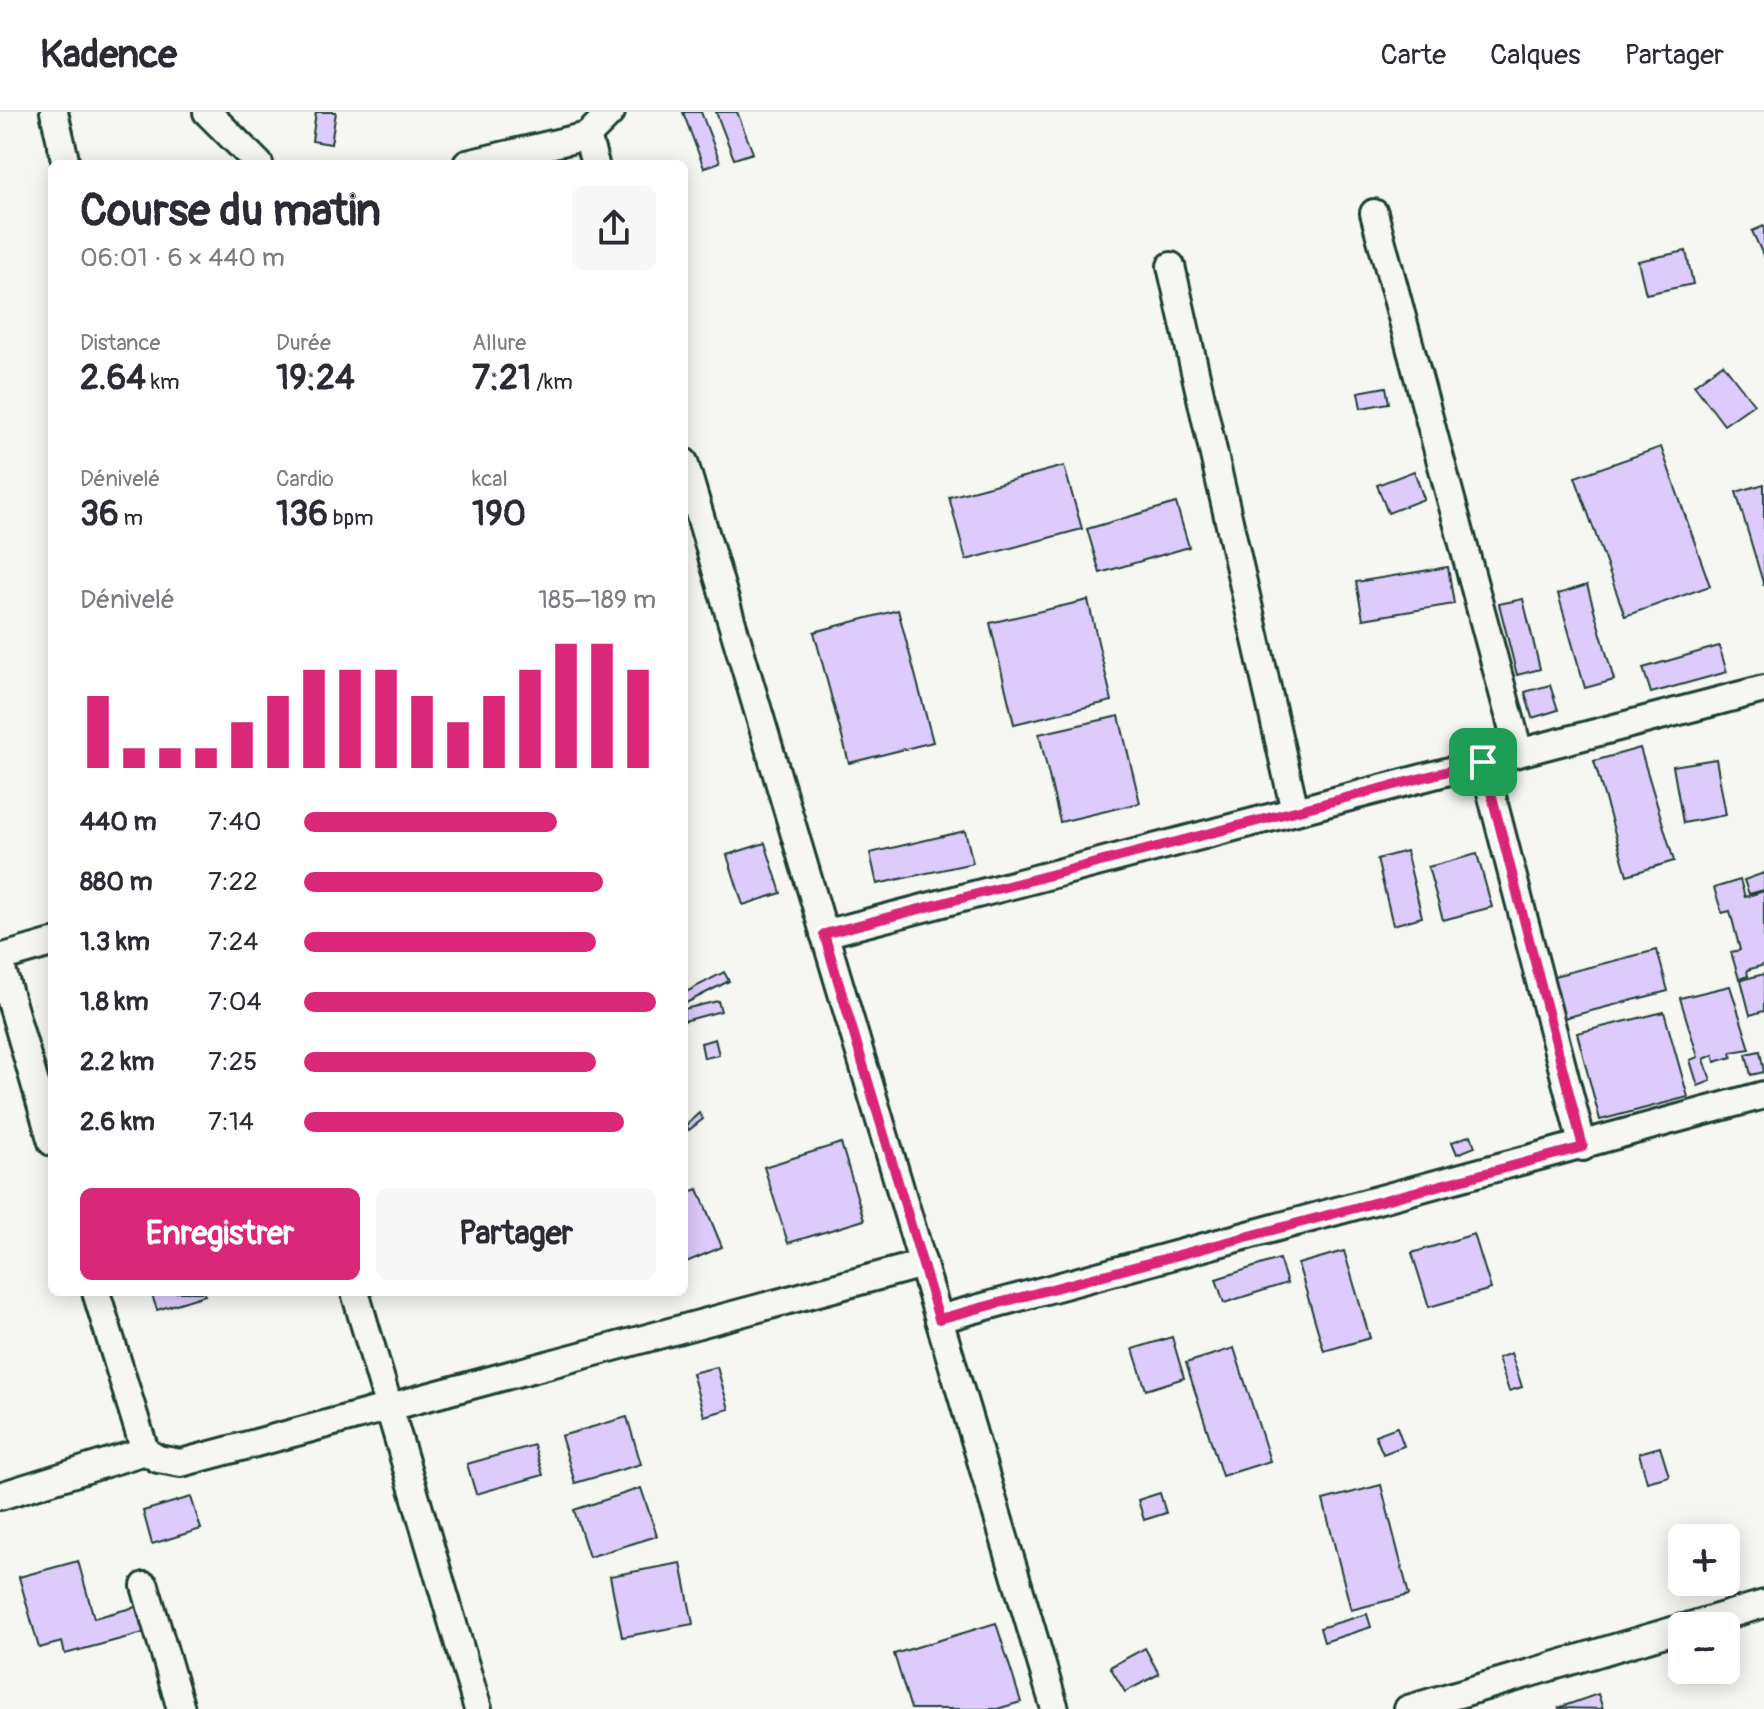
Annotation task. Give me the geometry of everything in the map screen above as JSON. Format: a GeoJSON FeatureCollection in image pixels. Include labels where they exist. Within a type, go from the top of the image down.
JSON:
{"type":"FeatureCollection","features":[{"type":"Feature","properties":{"kind":"street"},"geometry":{"type":"LineString","coordinates":[[54,112],[65,160]]}},
{"type":"Feature","properties":{"kind":"street"},"geometry":{"type":"LineString","coordinates":[[207,112],[255,160]]}},
{"type":"Feature","properties":{"kind":"street"},"geometry":{"type":"LineString","coordinates":[[484,160],[587,136],[611,112]]}},
{"type":"Feature","properties":{"kind":"street"},"geometry":{"type":"LineString","coordinates":[[587,136],[594,160]]}},
{"type":"Feature","properties":{"kind":"street"},"geometry":{"type":"LineString","coordinates":[[1374,213],[1519,752]]}},
{"type":"Feature","properties":{"kind":"street"},"geometry":{"type":"LineString","coordinates":[[1171,266],[1295,811]]}},
{"type":"Feature","properties":{"kind":"street"},"geometry":{"type":"LineString","coordinates":[[688,475],[1055,1709]]}},
{"type":"Feature","properties":{"kind":"street"},"geometry":{"type":"LineString","coordinates":[[824,934],[1764,689]]}},
{"type":"Feature","properties":{"kind":"street"},"geometry":{"type":"LineString","coordinates":[[1483,762],[1583,1147]]}},
{"type":"Feature","properties":{"kind":"street"},"geometry":{"type":"LineString","coordinates":[[48,944],[0,961],[48,1128]]}},
{"type":"Feature","properties":{"kind":"street"},"geometry":{"type":"LineString","coordinates":[[939,1319],[1583,1147],[1764,1095]]}},
{"type":"Feature","properties":{"kind":"street"},"geometry":{"type":"LineString","coordinates":[[97,1296],[145,1451],[158,1459],[181,1463],[923,1264]]}},
{"type":"Feature","properties":{"kind":"street"},"geometry":{"type":"LineString","coordinates":[[356,1296],[478,1709]]}},
{"type":"Feature","properties":{"kind":"street"},"geometry":{"type":"LineString","coordinates":[[0,1496],[145,1451]]}},
{"type":"Feature","properties":{"kind":"street"},"geometry":{"type":"LineString","coordinates":[[145,1586],[181,1709]]}},
{"type":"Feature","properties":{"kind":"street"},"geometry":{"type":"LineString","coordinates":[[1737,1612],[1764,1604]]}},
{"type":"Feature","properties":{"kind":"street"},"geometry":{"type":"LineString","coordinates":[[1408,1709],[1668,1632]]}},
{"type":"Feature","properties":{"kind":"building"},"geometry":{"type":"Polygon","coordinates":[[[316,112],[336,112],[331,144],[312,141],[316,112]]]}},
{"type":"Feature","properties":{"kind":"building"},"geometry":{"type":"Polygon","coordinates":[[[683,112],[701,112],[720,162],[704,168],[683,112]]]}},
{"type":"Feature","properties":{"kind":"building"},"geometry":{"type":"Polygon","coordinates":[[[716,112],[737,112],[753,153],[734,159],[716,112]]]}},
{"type":"Feature","properties":{"kind":"building"},"geometry":{"type":"Polygon","coordinates":[[[1764,226],[1764,257],[1752,231],[1764,226]]]}},
{"type":"Feature","properties":{"kind":"building"},"geometry":{"type":"Polygon","coordinates":[[[1686,251],[1693,284],[1646,294],[1638,261],[1686,251]]]}},
{"type":"Feature","properties":{"kind":"building"},"geometry":{"type":"Polygon","coordinates":[[[1723,364],[1754,404],[1724,425],[1694,385],[1723,364]]]}},
{"type":"Feature","properties":{"kind":"building"},"geometry":{"type":"Polygon","coordinates":[[[1386,387],[1389,403],[1361,408],[1358,392],[1386,387]]]}},
{"type":"Feature","properties":{"kind":"building"},"geometry":{"type":"Polygon","coordinates":[[[1661,447],[1710,586],[1625,616],[1575,477],[1661,447]]]}},
{"type":"Feature","properties":{"kind":"building"},"geometry":{"type":"Polygon","coordinates":[[[1064,466],[1082,529],[966,560],[949,497],[1064,466]]]}},
{"type":"Feature","properties":{"kind":"building"},"geometry":{"type":"Polygon","coordinates":[[[1414,471],[1424,499],[1388,513],[1377,485],[1414,471]]]}},
{"type":"Feature","properties":{"kind":"building"},"geometry":{"type":"Polygon","coordinates":[[[1764,484],[1764,586],[1736,492],[1764,484]]]}},
{"type":"Feature","properties":{"kind":"building"},"geometry":{"type":"Polygon","coordinates":[[[1176,503],[1189,547],[1100,573],[1087,529],[1176,503]]]}},
{"type":"Feature","properties":{"kind":"building"},"geometry":{"type":"Polygon","coordinates":[[[1448,567],[1454,604],[1363,619],[1356,582],[1448,567]]]}},
{"type":"Feature","properties":{"kind":"building"},"geometry":{"type":"Polygon","coordinates":[[[1587,585],[1614,680],[1585,688],[1558,594],[1587,585]]]}},
{"type":"Feature","properties":{"kind":"building"},"geometry":{"type":"Polygon","coordinates":[[[1523,599],[1540,669],[1517,675],[1499,604],[1523,599]]]}},
{"type":"Feature","properties":{"kind":"building"},"geometry":{"type":"Polygon","coordinates":[[[1088,600],[1112,701],[1014,724],[990,623],[1088,600]]]}},
{"type":"Feature","properties":{"kind":"building"},"geometry":{"type":"Polygon","coordinates":[[[898,610],[933,742],[849,763],[814,632],[898,610]]]}},
{"type":"Feature","properties":{"kind":"building"},"geometry":{"type":"Polygon","coordinates":[[[1719,646],[1727,672],[1651,693],[1643,668],[1719,646]]]}},
{"type":"Feature","properties":{"kind":"building"},"geometry":{"type":"Polygon","coordinates":[[[1550,685],[1558,710],[1532,718],[1525,692],[1550,685]]]}},
{"type":"Feature","properties":{"kind":"building"},"geometry":{"type":"Polygon","coordinates":[[[1119,716],[1140,803],[1060,822],[1039,734],[1119,716]]]}},
{"type":"Feature","properties":{"kind":"building"},"geometry":{"type":"Polygon","coordinates":[[[1640,748],[1674,861],[1627,875],[1594,761],[1640,748]]]}},
{"type":"Feature","properties":{"kind":"building"},"geometry":{"type":"Polygon","coordinates":[[[1716,759],[1726,815],[1683,823],[1673,766],[1716,759]]]}},
{"type":"Feature","properties":{"kind":"building"},"geometry":{"type":"Polygon","coordinates":[[[965,831],[973,863],[877,884],[870,853],[965,831]]]}},
{"type":"Feature","properties":{"kind":"building"},"geometry":{"type":"Polygon","coordinates":[[[765,843],[781,893],[743,905],[727,855],[765,843]]]}},
{"type":"Feature","properties":{"kind":"building"},"geometry":{"type":"Polygon","coordinates":[[[1406,851],[1422,917],[1393,925],[1377,859],[1406,851]]]}},
{"type":"Feature","properties":{"kind":"building"},"geometry":{"type":"Polygon","coordinates":[[[1477,854],[1492,907],[1443,920],[1428,867],[1477,854]]]}},
{"type":"Feature","properties":{"kind":"building"},"geometry":{"type":"Polygon","coordinates":[[[1764,873],[1764,890],[1749,894],[1744,880],[1764,873]]]}},
{"type":"Feature","properties":{"kind":"building"},"geometry":{"type":"Polygon","coordinates":[[[1740,880],[1745,897],[1764,891],[1764,965],[1747,970],[1748,976],[1739,979],[1731,952],[1740,950],[1730,911],[1722,913],[1714,888],[1740,880]]]}},
{"type":"Feature","properties":{"kind":"building"},"geometry":{"type":"Polygon","coordinates":[[[1657,950],[1668,991],[1560,1019],[1550,977],[1657,950]]]}},
{"type":"Feature","properties":{"kind":"building"},"geometry":{"type":"Polygon","coordinates":[[[724,972],[729,981],[688,1002],[688,991],[724,972]]]}},
{"type":"Feature","properties":{"kind":"building"},"geometry":{"type":"Polygon","coordinates":[[[1764,974],[1764,1011],[1750,1015],[1741,980],[1764,974]]]}},
{"type":"Feature","properties":{"kind":"building"},"geometry":{"type":"Polygon","coordinates":[[[1730,986],[1750,1049],[1731,1052],[1732,1057],[1715,1062],[1713,1055],[1704,1059],[1711,1081],[1698,1086],[1690,1060],[1698,1057],[1680,998],[1730,986]]]}},
{"type":"Feature","properties":{"kind":"building"},"geometry":{"type":"Polygon","coordinates":[[[718,1001],[721,1011],[688,1020],[688,1008],[718,1001]]]}},
{"type":"Feature","properties":{"kind":"building"},"geometry":{"type":"Polygon","coordinates":[[[1664,1012],[1688,1097],[1600,1120],[1577,1033],[1664,1012]]]}},
{"type":"Feature","properties":{"kind":"building"},"geometry":{"type":"Polygon","coordinates":[[[715,1039],[719,1055],[704,1058],[701,1043],[715,1039]]]}},
{"type":"Feature","properties":{"kind":"building"},"geometry":{"type":"Polygon","coordinates":[[[1760,1051],[1764,1072],[1751,1075],[1746,1054],[1760,1051]]]}},
{"type":"Feature","properties":{"kind":"building"},"geometry":{"type":"Polygon","coordinates":[[[699,1113],[703,1119],[689,1130],[688,1123],[699,1113]]]}},
{"type":"Feature","properties":{"kind":"building"},"geometry":{"type":"Polygon","coordinates":[[[1471,1135],[1475,1147],[1457,1154],[1452,1142],[1471,1135]]]}},
{"type":"Feature","properties":{"kind":"building"},"geometry":{"type":"Polygon","coordinates":[[[841,1143],[864,1220],[788,1243],[764,1167],[841,1143]]]}},
{"type":"Feature","properties":{"kind":"building"},"geometry":{"type":"Polygon","coordinates":[[[698,1189],[722,1247],[688,1261],[688,1193],[698,1189]]]}},
{"type":"Feature","properties":{"kind":"building"},"geometry":{"type":"Polygon","coordinates":[[[1474,1234],[1491,1289],[1429,1307],[1412,1253],[1474,1234]]]}},
{"type":"Feature","properties":{"kind":"building"},"geometry":{"type":"Polygon","coordinates":[[[1344,1251],[1370,1338],[1324,1351],[1298,1264],[1344,1251]]]}},
{"type":"Feature","properties":{"kind":"building"},"geometry":{"type":"Polygon","coordinates":[[[1279,1259],[1287,1283],[1224,1303],[1216,1279],[1279,1259]]]}},
{"type":"Feature","properties":{"kind":"building"},"geometry":{"type":"Polygon","coordinates":[[[152,1296],[202,1296],[157,1310],[152,1296]]]}},
{"type":"Feature","properties":{"kind":"building"},"geometry":{"type":"Polygon","coordinates":[[[1172,1337],[1184,1378],[1146,1390],[1133,1349],[1172,1337]]]}},
{"type":"Feature","properties":{"kind":"building"},"geometry":{"type":"Polygon","coordinates":[[[1234,1348],[1270,1461],[1222,1476],[1186,1363],[1234,1348]]]}},
{"type":"Feature","properties":{"kind":"building"},"geometry":{"type":"Polygon","coordinates":[[[1511,1353],[1522,1387],[1509,1391],[1498,1358],[1511,1353]]]}},
{"type":"Feature","properties":{"kind":"building"},"geometry":{"type":"Polygon","coordinates":[[[717,1367],[729,1409],[704,1416],[692,1373],[717,1367]]]}},
{"type":"Feature","properties":{"kind":"building"},"geometry":{"type":"Polygon","coordinates":[[[627,1417],[641,1464],[575,1483],[561,1436],[627,1417]]]}},
{"type":"Feature","properties":{"kind":"building"},"geometry":{"type":"Polygon","coordinates":[[[1397,1427],[1404,1446],[1383,1454],[1375,1435],[1397,1427]]]}},
{"type":"Feature","properties":{"kind":"building"},"geometry":{"type":"Polygon","coordinates":[[[534,1445],[543,1475],[476,1494],[467,1464],[534,1445]]]}},
{"type":"Feature","properties":{"kind":"building"},"geometry":{"type":"Polygon","coordinates":[[[1660,1447],[1669,1476],[1647,1482],[1639,1453],[1660,1447]]]}},
{"type":"Feature","properties":{"kind":"building"},"geometry":{"type":"Polygon","coordinates":[[[1381,1485],[1409,1595],[1351,1610],[1323,1500],[1381,1485]]]}},
{"type":"Feature","properties":{"kind":"building"},"geometry":{"type":"Polygon","coordinates":[[[641,1488],[657,1536],[589,1557],[574,1510],[641,1488]]]}},
{"type":"Feature","properties":{"kind":"building"},"geometry":{"type":"Polygon","coordinates":[[[1160,1493],[1166,1513],[1144,1520],[1138,1500],[1160,1493]]]}},
{"type":"Feature","properties":{"kind":"building"},"geometry":{"type":"Polygon","coordinates":[[[191,1497],[201,1529],[152,1544],[143,1511],[191,1497]]]}},
{"type":"Feature","properties":{"kind":"building"},"geometry":{"type":"Polygon","coordinates":[[[78,1561],[94,1618],[139,1606],[147,1632],[65,1654],[62,1642],[39,1648],[19,1577],[78,1561]]]}},
{"type":"Feature","properties":{"kind":"building"},"geometry":{"type":"Polygon","coordinates":[[[681,1563],[693,1624],[622,1637],[610,1576],[681,1563]]]}},
{"type":"Feature","properties":{"kind":"building"},"geometry":{"type":"Polygon","coordinates":[[[1367,1614],[1371,1627],[1324,1642],[1320,1628],[1367,1614]]]}},
{"type":"Feature","properties":{"kind":"building"},"geometry":{"type":"Polygon","coordinates":[[[996,1623],[1021,1702],[997,1709],[911,1709],[894,1654],[996,1623]]]}},
{"type":"Feature","properties":{"kind":"building"},"geometry":{"type":"Polygon","coordinates":[[[1145,1648],[1159,1674],[1125,1692],[1110,1667],[1145,1648]]]}},
{"type":"Feature","properties":{"kind":"building"},"geometry":{"type":"Polygon","coordinates":[[[1598,1694],[1603,1709],[1558,1708],[1598,1694]]]}},
{"type":"Feature","properties":{"kind":"route"},"geometry":{"type":"LineString","coordinates":[[1483,762],[1583,1147],[939,1319],[824,934],[1483,762]]}}]}
